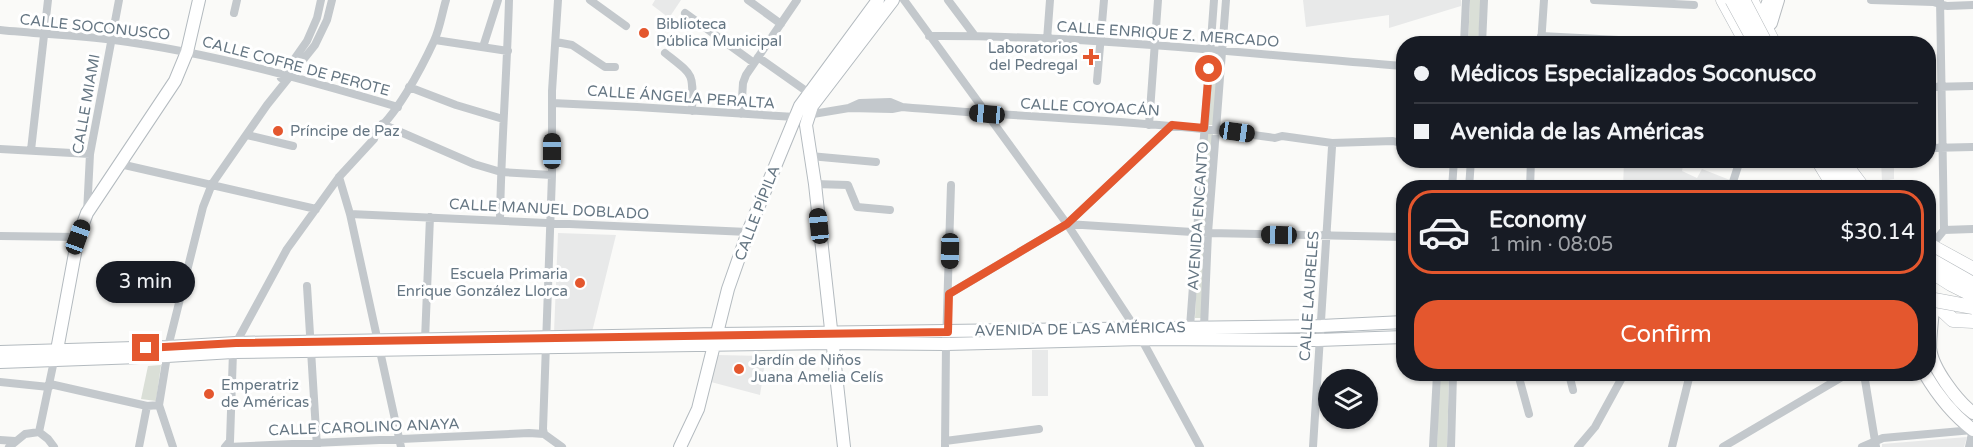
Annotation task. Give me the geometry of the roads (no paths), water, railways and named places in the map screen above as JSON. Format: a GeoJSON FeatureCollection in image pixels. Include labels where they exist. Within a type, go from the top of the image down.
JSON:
{"type":"FeatureCollection","features":[{"type":"Feature","properties":{"kind":"highway"},"geometry":{"type":"LineString","coordinates":[[1723,0],[1744,36]]}},
{"type":"Feature","properties":{"kind":"highway"},"geometry":{"type":"LineString","coordinates":[[1732,0],[1752,36]]}},
{"type":"Feature","properties":{"kind":"highway"},"geometry":{"type":"LineString","coordinates":[[1743,0],[1764,30]]}},
{"type":"Feature","properties":{"kind":"highway"},"geometry":{"type":"LineString","coordinates":[[1750,0],[1764,30]]}},
{"type":"Feature","properties":{"kind":"highway"},"geometry":{"type":"LineString","coordinates":[[1817,168],[1828,180]]}},
{"type":"Feature","properties":{"kind":"highway"},"geometry":{"type":"LineString","coordinates":[[1936,252],[1973,269]]}},
{"type":"Feature","properties":{"kind":"highway"},"geometry":{"type":"LineString","coordinates":[[1936,255],[1973,284]]}},
{"type":"Feature","properties":{"kind":"highway"},"geometry":{"type":"LineString","coordinates":[[1936,274],[1973,295]]}},
{"type":"Feature","properties":{"kind":"highway"},"geometry":{"type":"LineString","coordinates":[[1936,307],[1973,307]]}},
{"type":"Feature","properties":{"kind":"highway"},"geometry":{"type":"LineString","coordinates":[[1936,309],[1953,320],[1973,321]]}},
{"type":"Feature","properties":{"kind":"main road"},"geometry":{"type":"LineString","coordinates":[[56,355],[78,237],[87,213],[175,81],[188,52],[199,0]]}},
{"type":"Feature","properties":{"kind":"main road","name":"CALLE PÍPILA"},"geometry":{"type":"LineString","coordinates":[[802,116],[800,106],[878,0]]}},
{"type":"Feature","properties":{"kind":"main road","name":"CALLE PÍPILA"},"geometry":{"type":"LineString","coordinates":[[680,447],[698,409],[728,289],[748,232],[802,116],[893,0]]}},
{"type":"Feature","properties":{"kind":"main road"},"geometry":{"type":"LineString","coordinates":[[1764,30],[1769,0]]}},
{"type":"Feature","properties":{"kind":"main road"},"geometry":{"type":"LineString","coordinates":[[1764,30],[1771,23],[1778,0]]}},
{"type":"Feature","properties":{"kind":"main road"},"geometry":{"type":"LineString","coordinates":[[802,116],[806,125],[814,184],[844,447]]}},
{"type":"Feature","properties":{"kind":"main road"},"geometry":{"type":"LineString","coordinates":[[1936,252],[1951,273],[1952,283],[1946,301],[1936,305]]}},
{"type":"Feature","properties":{"kind":"main road","name":"AVENIDA DE LAS AMÉRICAS"},"geometry":{"type":"LineString","coordinates":[[1139,334],[1190,327],[1321,326],[1396,322]]}},
{"type":"Feature","properties":{"kind":"main road","name":"AVENIDA DE LAS AMÉRICAS"},"geometry":{"type":"LineString","coordinates":[[0,352],[56,355],[167,352],[235,347],[1139,334],[1318,340],[1396,337]]}},
{"type":"Feature","properties":{"kind":"main road","name":"AVENIDA DE LAS AMÉRICAS"},"geometry":{"type":"LineString","coordinates":[[378,346],[425,340],[547,343]]}},
{"type":"Feature","properties":{"kind":"main road","name":"AVENIDA DE LAS AMÉRICAS"},"geometry":{"type":"LineString","coordinates":[[0,362],[56,355]]}},
{"type":"Feature","properties":{"kind":"main road"},"geometry":{"type":"LineString","coordinates":[[1936,364],[1957,398],[1973,413]]}},
{"type":"Feature","properties":{"kind":"main road"},"geometry":{"type":"LineString","coordinates":[[1930,381],[1946,406],[1973,430]]}},
{"type":"Feature","properties":{"kind":"street"},"geometry":{"type":"LineString","coordinates":[[32,150],[48,0]]}},
{"type":"Feature","properties":{"kind":"street","name":"CALLE MIAMI"},"geometry":{"type":"LineString","coordinates":[[87,213],[90,154],[119,0]]}},
{"type":"Feature","properties":{"kind":"street"},"geometry":{"type":"LineString","coordinates":[[234,13],[237,0]]}},
{"type":"Feature","properties":{"kind":"street"},"geometry":{"type":"LineString","coordinates":[[173,447],[159,405],[167,352],[202,207],[212,184],[287,75],[310,35],[321,0]]}},
{"type":"Feature","properties":{"kind":"street"},"geometry":{"type":"LineString","coordinates":[[287,75],[321,33],[333,0]]}},
{"type":"Feature","properties":{"kind":"street"},"geometry":{"type":"LineString","coordinates":[[227,447],[230,441],[235,347],[286,249],[339,177],[341,170],[369,136],[398,107],[435,40],[446,0]]}},
{"type":"Feature","properties":{"kind":"street"},"geometry":{"type":"LineString","coordinates":[[483,47],[498,0]]}},
{"type":"Feature","properties":{"kind":"street"},"geometry":{"type":"LineString","coordinates":[[500,220],[502,119],[508,51],[509,0]]}},
{"type":"Feature","properties":{"kind":"street"},"geometry":{"type":"LineString","coordinates":[[558,0],[552,103],[544,432],[562,447]]}},
{"type":"Feature","properties":{"kind":"street"},"geometry":{"type":"LineString","coordinates":[[590,0],[626,26]]}},
{"type":"Feature","properties":{"kind":"street"},"geometry":{"type":"LineString","coordinates":[[748,0],[781,24]]}},
{"type":"Feature","properties":{"kind":"street"},"geometry":{"type":"LineString","coordinates":[[741,114],[743,83],[797,0]]}},
{"type":"Feature","properties":{"kind":"street"},"geometry":{"type":"LineString","coordinates":[[904,0],[1067,224],[1139,334],[1200,447]]}},
{"type":"Feature","properties":{"kind":"street"},"geometry":{"type":"LineString","coordinates":[[1047,40],[1050,0]]}},
{"type":"Feature","properties":{"kind":"street"},"geometry":{"type":"LineString","coordinates":[[1097,81],[1104,0]]}},
{"type":"Feature","properties":{"kind":"street"},"geometry":{"type":"LineString","coordinates":[[1149,125],[1158,0]]}},
{"type":"Feature","properties":{"kind":"street","name":"AVENIDA ENCANTO"},"geometry":{"type":"LineString","coordinates":[[1190,327],[1214,0]]}},
{"type":"Feature","properties":{"kind":"street","name":"AVENIDA ENCANTO"},"geometry":{"type":"LineString","coordinates":[[1204,327],[1208,233],[1227,0]]}},
{"type":"Feature","properties":{"kind":"street"},"geometry":{"type":"LineString","coordinates":[[1464,36],[1466,0]]}},
{"type":"Feature","properties":{"kind":"street"},"geometry":{"type":"LineString","coordinates":[[1482,36],[1484,0]]}},
{"type":"Feature","properties":{"kind":"street"},"geometry":{"type":"LineString","coordinates":[[1541,36],[1544,0]]}},
{"type":"Feature","properties":{"kind":"street"},"geometry":{"type":"LineString","coordinates":[[1594,0],[1694,5]]}},
{"type":"Feature","properties":{"kind":"street"},"geometry":{"type":"LineString","coordinates":[[1871,0],[1940,2],[1947,6],[1973,5]]}},
{"type":"Feature","properties":{"kind":"street"},"geometry":{"type":"LineString","coordinates":[[952,2],[975,36]]}},
{"type":"Feature","properties":{"kind":"street"},"geometry":{"type":"LineString","coordinates":[[1936,240],[1944,230],[1940,2]]}},
{"type":"Feature","properties":{"kind":"street"},"geometry":{"type":"LineString","coordinates":[[685,13],[809,93]]}},
{"type":"Feature","properties":{"kind":"street","name":"CALLE SOCONUSCO"},"geometry":{"type":"LineString","coordinates":[[0,30],[111,40],[188,52]]}},
{"type":"Feature","properties":{"kind":"street","name":"CALLE ENRIQUE Z. MERCADO"},"geometry":{"type":"LineString","coordinates":[[929,36],[1100,42],[1396,65]]}},
{"type":"Feature","properties":{"kind":"street"},"geometry":{"type":"LineString","coordinates":[[435,40],[508,51]]}},
{"type":"Feature","properties":{"kind":"street"},"geometry":{"type":"LineString","coordinates":[[556,42],[572,45],[605,68],[615,68]]}},
{"type":"Feature","properties":{"kind":"street","name":"CALLE COFRE DE PEROTE"},"geometry":{"type":"LineString","coordinates":[[188,52],[287,75],[398,107]]}},
{"type":"Feature","properties":{"kind":"street"},"geometry":{"type":"LineString","coordinates":[[664,53],[688,71],[693,79],[692,111]]}},
{"type":"Feature","properties":{"kind":"street"},"geometry":{"type":"LineString","coordinates":[[1936,87],[1973,86]]}},
{"type":"Feature","properties":{"kind":"street"},"geometry":{"type":"LineString","coordinates":[[409,87],[502,119]]}},
{"type":"Feature","properties":{"kind":"street","name":"CALLE ÁNGELA PERALTA"},"geometry":{"type":"LineString","coordinates":[[552,103],[802,116]]}},
{"type":"Feature","properties":{"kind":"street","name":"CALLE COYOACÁN"},"geometry":{"type":"LineString","coordinates":[[802,116],[849,108],[892,109],[902,107],[1218,129],[1275,138],[1281,141],[1332,147],[1396,146]]}},
{"type":"Feature","properties":{"kind":"street"},"geometry":{"type":"LineString","coordinates":[[949,294],[1067,224],[1172,125]]}},
{"type":"Feature","properties":{"kind":"street"},"geometry":{"type":"LineString","coordinates":[[379,128],[501,172],[552,175]]}},
{"type":"Feature","properties":{"kind":"street"},"geometry":{"type":"LineString","coordinates":[[247,135],[293,146]]}},
{"type":"Feature","properties":{"kind":"street","name":"CALLE COYOACÁN"},"geometry":{"type":"LineString","coordinates":[[1275,138],[1281,136],[1332,143],[1396,142]]}},
{"type":"Feature","properties":{"kind":"street","name":"CALLE LAURELES"},"geometry":{"type":"LineString","coordinates":[[1313,447],[1332,147]]}},
{"type":"Feature","properties":{"kind":"street"},"geometry":{"type":"LineString","coordinates":[[1936,148],[1973,147]]}},
{"type":"Feature","properties":{"kind":"street"},"geometry":{"type":"LineString","coordinates":[[0,149],[90,154]]}},
{"type":"Feature","properties":{"kind":"street"},"geometry":{"type":"LineString","coordinates":[[810,156],[876,162]]}},
{"type":"Feature","properties":{"kind":"street"},"geometry":{"type":"LineString","coordinates":[[120,164],[315,209]]}},
{"type":"Feature","properties":{"kind":"street"},"geometry":{"type":"LineString","coordinates":[[339,177],[350,214],[400,443]]}},
{"type":"Feature","properties":{"kind":"street"},"geometry":{"type":"LineString","coordinates":[[814,184],[848,185],[857,207],[890,210]]}},
{"type":"Feature","properties":{"kind":"street"},"geometry":{"type":"LineString","coordinates":[[951,185],[945,444],[1039,429]]}},
{"type":"Feature","properties":{"kind":"street","name":"CALLE MANUEL DOBLADO"},"geometry":{"type":"LineString","coordinates":[[350,214],[748,232]]}},
{"type":"Feature","properties":{"kind":"street"},"geometry":{"type":"LineString","coordinates":[[425,340],[430,217]]}},
{"type":"Feature","properties":{"kind":"street"},"geometry":{"type":"LineString","coordinates":[[1067,224],[1208,233],[1396,237]]}},
{"type":"Feature","properties":{"kind":"street"},"geometry":{"type":"LineString","coordinates":[[1944,230],[1973,230]]}},
{"type":"Feature","properties":{"kind":"street"},"geometry":{"type":"LineString","coordinates":[[0,236],[78,237]]}},
{"type":"Feature","properties":{"kind":"street"},"geometry":{"type":"LineString","coordinates":[[307,286],[317,444]]}},
{"type":"Feature","properties":{"kind":"street"},"geometry":{"type":"LineString","coordinates":[[39,432],[56,355]]}},
{"type":"Feature","properties":{"kind":"street"},"geometry":{"type":"LineString","coordinates":[[1433,447],[1437,381]]}},
{"type":"Feature","properties":{"kind":"street"},"geometry":{"type":"LineString","coordinates":[[1451,447],[1454,381]]}},
{"type":"Feature","properties":{"kind":"street"},"geometry":{"type":"LineString","coordinates":[[1520,381],[1529,414]]}},
{"type":"Feature","properties":{"kind":"street"},"geometry":{"type":"LineString","coordinates":[[1571,381],[1574,390]]}},
{"type":"Feature","properties":{"kind":"street"},"geometry":{"type":"LineString","coordinates":[[1578,447],[1596,427],[1620,381]]}},
{"type":"Feature","properties":{"kind":"street"},"geometry":{"type":"LineString","coordinates":[[1672,447],[1688,381]]}},
{"type":"Feature","properties":{"kind":"street"},"geometry":{"type":"LineString","coordinates":[[1723,447],[1835,381]]}},
{"type":"Feature","properties":{"kind":"street"},"geometry":{"type":"LineString","coordinates":[[1865,381],[1876,443]]}},
{"type":"Feature","properties":{"kind":"street"},"geometry":{"type":"LineString","coordinates":[[0,382],[49,386],[147,406],[159,405]]}},
{"type":"Feature","properties":{"kind":"street"},"geometry":{"type":"LineString","coordinates":[[139,447],[147,406]]}},
{"type":"Feature","properties":{"kind":"street"},"geometry":{"type":"LineString","coordinates":[[1862,447],[1876,443],[1973,430],[1969,447]]}},
{"type":"Feature","properties":{"kind":"street"},"geometry":{"type":"LineString","coordinates":[[0,440],[12,444],[26,434],[39,432]]}},
{"type":"Feature","properties":{"kind":"street"},"geometry":{"type":"LineString","coordinates":[[39,432],[56,447]]}},
{"type":"Feature","properties":{"kind":"street","name":"CALLE CAROLINO ANAYA"},"geometry":{"type":"LineString","coordinates":[[227,447],[400,443],[466,436],[544,432]]}},
{"type":"Feature","properties":{"kind":"street"},"geometry":{"type":"LineString","coordinates":[[462,447],[466,436]]}},
{"type":"Feature","properties":{"kind":"place","name":"Biblioteca Pública Municipal"},"geometry":{"type":"Point","coordinates":[644,33]}},
{"type":"Feature","properties":{"kind":"place","name":"Laboratorios del Pedregal"},"geometry":{"type":"Point","coordinates":[1091,57]}},
{"type":"Feature","properties":{"kind":"place","name":"Príncipe de Paz"},"geometry":{"type":"Point","coordinates":[278,131]}},
{"type":"Feature","properties":{"kind":"place","name":"Escuela Primaria Enrique González Llorca"},"geometry":{"type":"Point","coordinates":[580,283]}},
{"type":"Feature","properties":{"kind":"place","name":"Jardín de Niños Juana Amelia Celís"},"geometry":{"type":"Point","coordinates":[739,369]}},
{"type":"Feature","properties":{"kind":"place","name":"Emperatriz de Américas"},"geometry":{"type":"Point","coordinates":[209,394]}}]}
